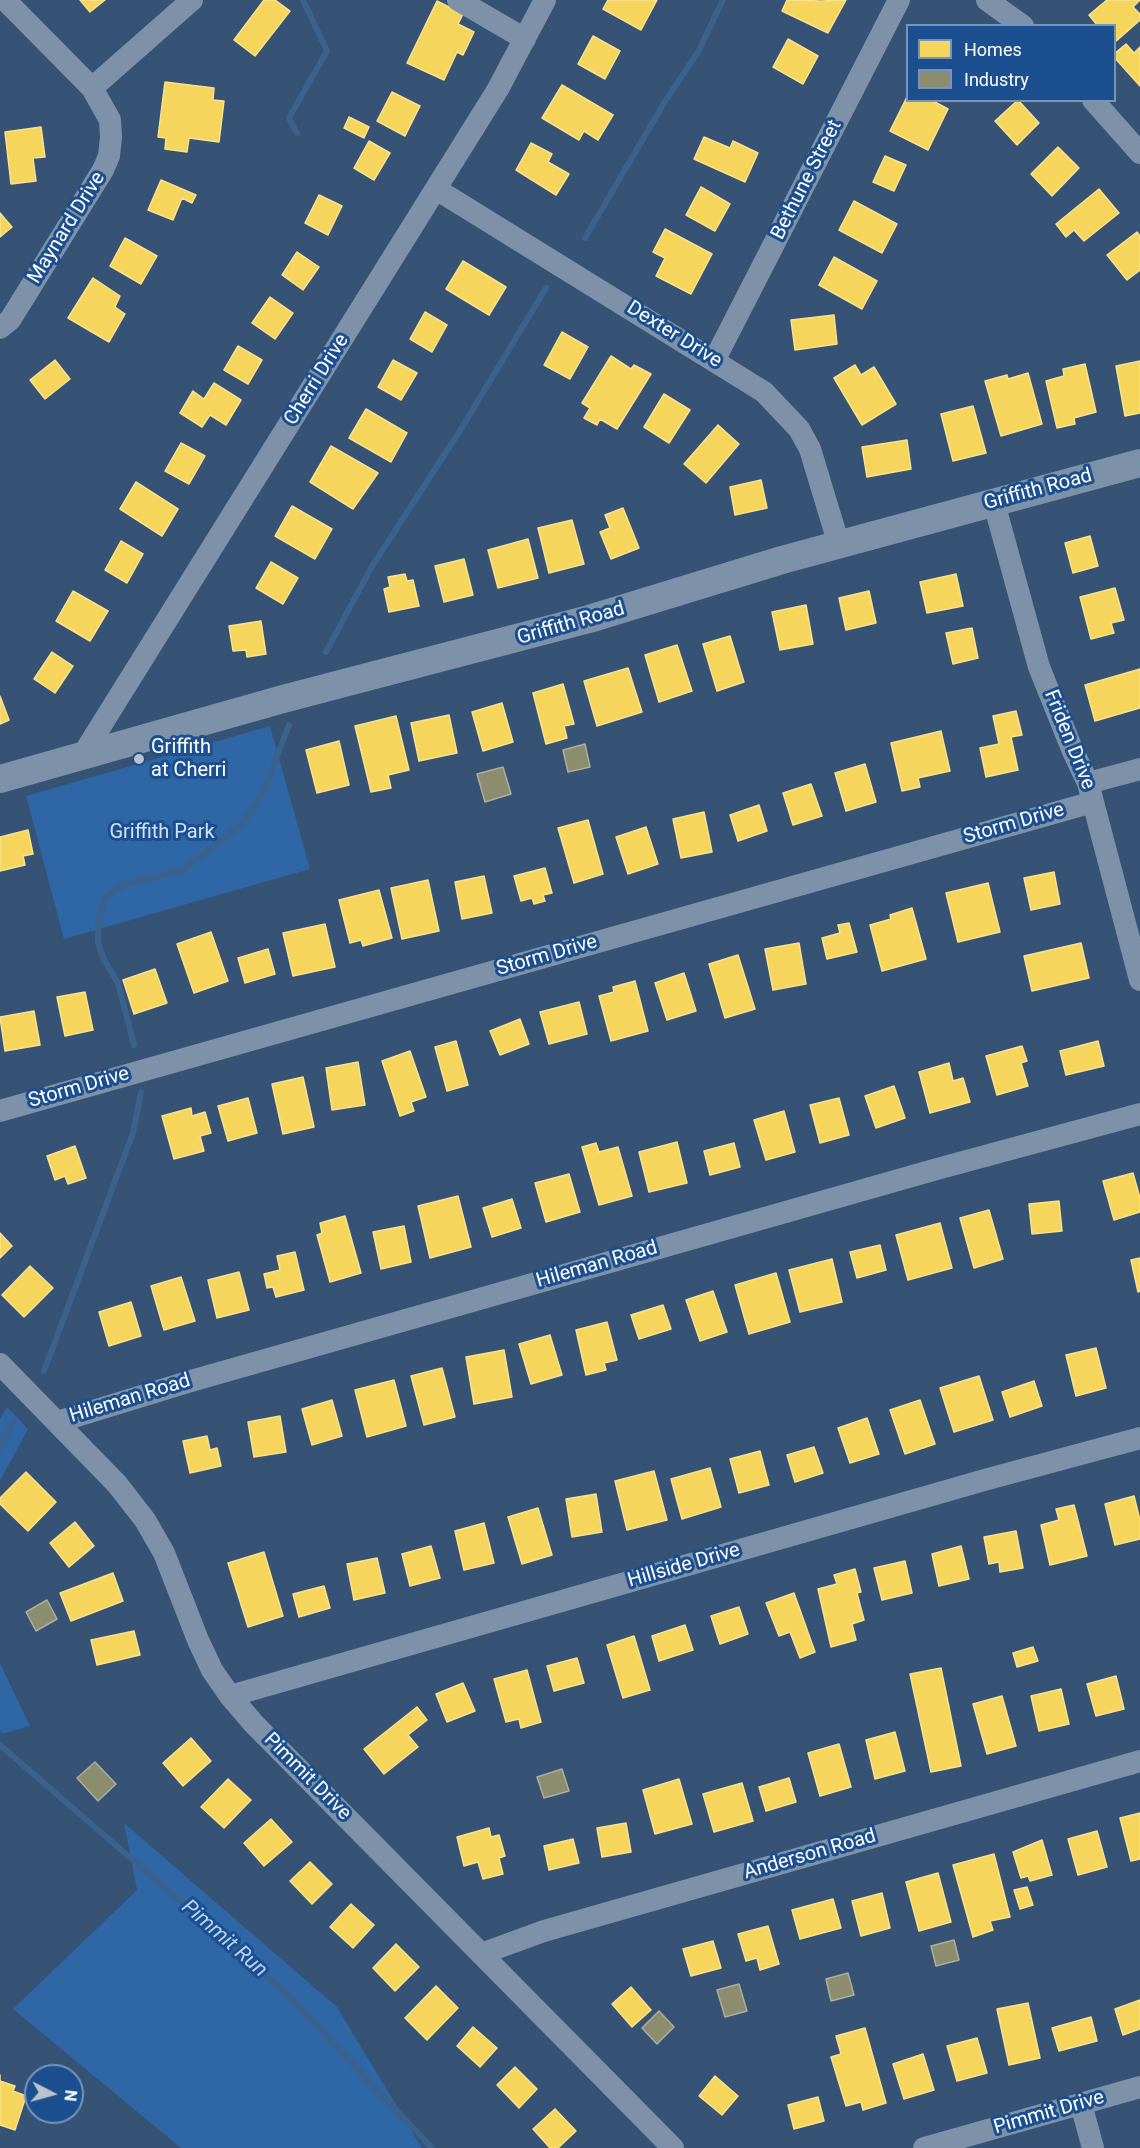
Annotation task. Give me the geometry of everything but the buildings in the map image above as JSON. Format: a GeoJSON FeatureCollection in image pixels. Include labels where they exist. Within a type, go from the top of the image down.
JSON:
{"type":"FeatureCollection","features":[{"type":"Feature","properties":{"kind":"street","name":"Maynard Drive"},"geometry":{"type":"LineString","coordinates":[[0,328],[10,320],[103,170],[109,156],[111,120],[92,88],[5,0]]}},
{"type":"Feature","properties":{"kind":"street"},"geometry":{"type":"LineString","coordinates":[[92,88],[192,0]]}},
{"type":"Feature","properties":{"kind":"street"},"geometry":{"type":"LineString","coordinates":[[458,0],[525,39]]}},
{"type":"Feature","properties":{"kind":"street","name":"Cherri Drive"},"geometry":{"type":"LineString","coordinates":[[82,756],[498,89],[545,0]]}},
{"type":"Feature","properties":{"kind":"street","name":"Bethune Street"},"geometry":{"type":"LineString","coordinates":[[715,359],[899,0]]}},
{"type":"Feature","properties":{"kind":"street"},"geometry":{"type":"LineString","coordinates":[[987,0],[1020,24]]}},
{"type":"Feature","properties":{"kind":"street"},"geometry":{"type":"LineString","coordinates":[[1095,102],[1140,153]]}},
{"type":"Feature","properties":{"kind":"street","name":"Dexter Drive"},"geometry":{"type":"LineString","coordinates":[[436,189],[715,359],[764,392],[799,429],[810,449],[839,544]]}},
{"type":"Feature","properties":{"kind":"street","name":"Griffith Road"},"geometry":{"type":"LineString","coordinates":[[0,779],[283,699],[579,622],[839,544],[1140,463]]}},
{"type":"Feature","properties":{"kind":"street","name":"Friden Drive"},"geometry":{"type":"LineString","coordinates":[[994,502],[1039,667],[1091,792],[1140,980]]}},
{"type":"Feature","properties":{"kind":"street","name":"Storm Drive"},"geometry":{"type":"LineString","coordinates":[[0,1111],[1091,792],[1140,770]]}},
{"type":"Feature","properties":{"kind":"street","name":"Hileman Road"},"geometry":{"type":"LineString","coordinates":[[57,1422],[190,1381],[937,1168],[1140,1114]]}},
{"type":"Feature","properties":{"kind":"street","name":"Pimmit Drive"},"geometry":{"type":"LineString","coordinates":[[0,1365],[117,1484],[145,1520],[168,1562],[212,1670],[230,1696],[673,2148]]}},
{"type":"Feature","properties":{"kind":"street","name":"Hillside Drive"},"geometry":{"type":"LineString","coordinates":[[230,1696],[988,1479],[1140,1438]]}},
{"type":"Feature","properties":{"kind":"street","name":"Anderson Road"},"geometry":{"type":"LineString","coordinates":[[481,1954],[544,1931],[1140,1761]]}},
{"type":"Feature","properties":{"kind":"street","name":"Pimmit Drive"},"geometry":{"type":"LineString","coordinates":[[924,2148],[1140,2087]]}},
{"type":"Feature","properties":{"kind":"street"},"geometry":{"type":"LineString","coordinates":[[1081,2104],[1093,2148]]}},
{"type":"Feature","properties":{"kind":"green space","name":"Griffith Park"},"geometry":{"type":"Polygon","coordinates":[[[270,726],[310,869],[64,939],[26,796],[270,726]]]}},
{"type":"Feature","properties":{"kind":"green space"},"geometry":{"type":"Polygon","coordinates":[[[7,1407],[28,1429],[0,1481],[0,1419],[7,1407]]]}},
{"type":"Feature","properties":{"kind":"green space"},"geometry":{"type":"Polygon","coordinates":[[[0,1663],[30,1726],[2,1734],[0,1730],[0,1663]]]}},
{"type":"Feature","properties":{"kind":"green space"},"geometry":{"type":"Polygon","coordinates":[[[124,1823],[337,2007],[422,2148],[181,2148],[84,2068],[84,2064],[79,2064],[13,2009],[137,1890],[124,1823]]]}},
{"type":"Feature","properties":{"kind":"waterway"},"geometry":{"type":"LineString","coordinates":[[297,133],[289,118],[327,51],[303,0]]}},
{"type":"Feature","properties":{"kind":"waterway"},"geometry":{"type":"LineString","coordinates":[[585,238],[664,103],[698,52],[723,0]]}},
{"type":"Feature","properties":{"kind":"waterway"},"geometry":{"type":"LineString","coordinates":[[326,652],[371,568],[461,429],[546,288]]}},
{"type":"Feature","properties":{"kind":"waterway"},"geometry":{"type":"LineString","coordinates":[[134,1045],[118,983],[104,960],[98,943],[98,918],[107,897],[123,885],[183,870],[243,823],[265,788],[289,725]]}},
{"type":"Feature","properties":{"kind":"waterway"},"geometry":{"type":"LineString","coordinates":[[44,1371],[133,1133],[141,1092]]}},
{"type":"Feature","properties":{"kind":"waterway"},"geometry":{"type":"LineString","coordinates":[[0,1448],[13,1423]]}},
{"type":"Feature","properties":{"kind":"waterway","name":"Pimmit Run"},"geometry":{"type":"LineString","coordinates":[[0,1745],[284,1991],[432,2148]]}},
{"type":"Feature","properties":{"kind":"place","name":"Griffith at Cherri"},"geometry":{"type":"Point","coordinates":[139,759]}}]}
